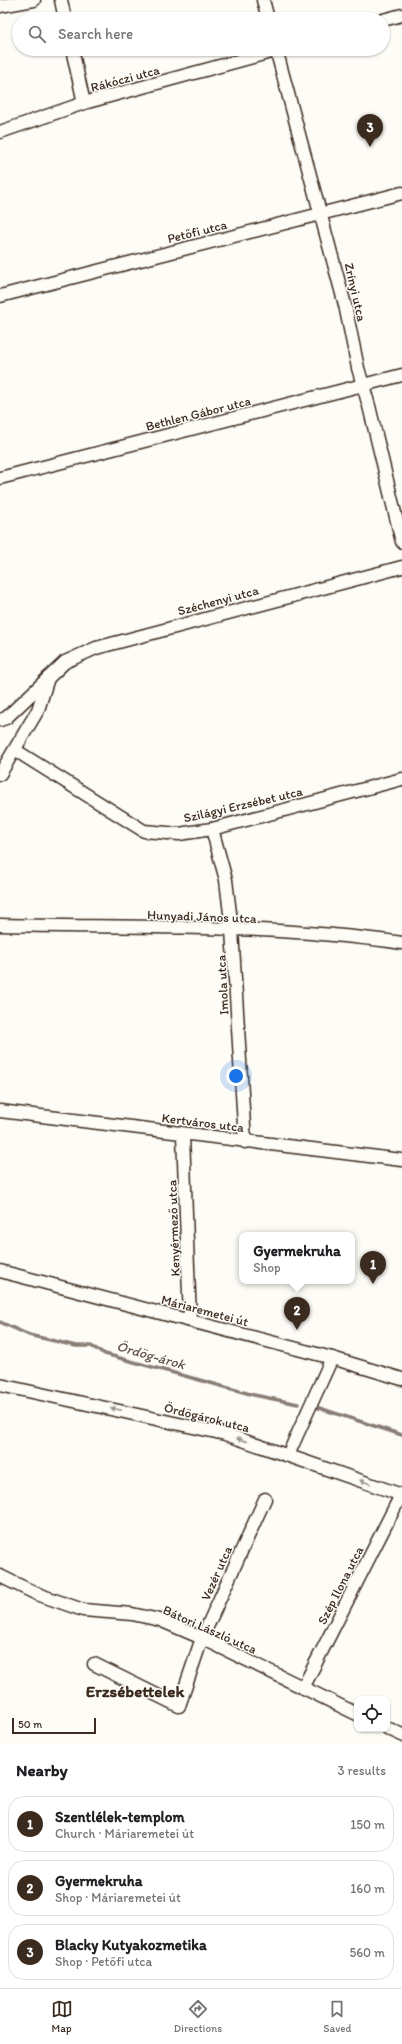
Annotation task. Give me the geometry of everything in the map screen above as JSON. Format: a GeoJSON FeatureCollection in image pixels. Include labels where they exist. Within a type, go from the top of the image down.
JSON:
{"type":"FeatureCollection","features":[{"type":"Feature","properties":{"kind":"street"},"geometry":{"type":"LineString","coordinates":[[0,6],[34,0]]}},
{"type":"Feature","properties":{"kind":"street"},"geometry":{"type":"LineString","coordinates":[[61,0],[64,12]]}},
{"type":"Feature","properties":{"kind":"street"},"geometry":{"type":"LineString","coordinates":[[263,0],[266,12]]}},
{"type":"Feature","properties":{"kind":"street"},"geometry":{"type":"LineString","coordinates":[[390,18],[402,15]]}},
{"type":"Feature","properties":{"kind":"street"},"geometry":{"type":"LineString","coordinates":[[74,56],[84,103]]}},
{"type":"Feature","properties":{"kind":"street","name":"Rákóczi utca"},"geometry":{"type":"LineString","coordinates":[[0,132],[84,103],[256,56]]}},
{"type":"Feature","properties":{"kind":"street","name":"Zrínyi utca"},"geometry":{"type":"LineString","coordinates":[[280,56],[345,305],[358,368],[364,385],[402,542]]}},
{"type":"Feature","properties":{"kind":"street","name":"Petőfi utca"},"geometry":{"type":"LineString","coordinates":[[0,296],[402,193]]}},
{"type":"Feature","properties":{"kind":"street","name":"Bethlen Gábor utca"},"geometry":{"type":"LineString","coordinates":[[0,478],[402,375]]}},
{"type":"Feature","properties":{"kind":"street","name":"Széchenyi utca"},"geometry":{"type":"LineString","coordinates":[[0,720],[6,718],[66,662],[103,645],[402,567]]}},
{"type":"Feature","properties":{"kind":"street"},"geometry":{"type":"LineString","coordinates":[[0,774],[38,710],[49,677]]}},
{"type":"Feature","properties":{"kind":"street"},"geometry":{"type":"LineString","coordinates":[[28,697],[34,698],[38,702],[38,710]]}},
{"type":"Feature","properties":{"kind":"street","name":"Szilágyi Erzsébet utca"},"geometry":{"type":"LineString","coordinates":[[15,750],[144,831],[179,834],[212,829],[402,779]]}},
{"type":"Feature","properties":{"kind":"street","name":"Imola utca"},"geometry":{"type":"LineString","coordinates":[[212,829],[226,880],[232,930],[245,1142]]}},
{"type":"Feature","properties":{"kind":"street","name":"Hunyadi János utca"},"geometry":{"type":"LineString","coordinates":[[0,925],[232,930],[355,937],[402,943]]}},
{"type":"Feature","properties":{"kind":"street","name":"Kertváros utca"},"geometry":{"type":"LineString","coordinates":[[0,1111],[402,1160]]}},
{"type":"Feature","properties":{"kind":"street","name":"Kenyérmező utca"},"geometry":{"type":"LineString","coordinates":[[183,1134],[190,1320]]}},
{"type":"Feature","properties":{"kind":"street","name":"Máriaremetei út"},"geometry":{"type":"LineString","coordinates":[[0,1271],[332,1358],[402,1379]]}},
{"type":"Feature","properties":{"kind":"street"},"geometry":{"type":"LineString","coordinates":[[288,1455],[332,1358]]}},
{"type":"Feature","properties":{"kind":"street","name":"Ördögárok utca"},"geometry":{"type":"LineString","coordinates":[[0,1385],[225,1434],[402,1495]]}},
{"type":"Feature","properties":{"kind":"street","name":"Szép Ilona utca"},"geometry":{"type":"LineString","coordinates":[[303,1688],[402,1495]]}},
{"type":"Feature","properties":{"kind":"street","name":"Vezér utca"},"geometry":{"type":"LineString","coordinates":[[94,1664],[178,1706],[202,1638],[265,1498]]}},
{"type":"Feature","properties":{"kind":"street","name":"Bátori László utca"},"geometry":{"type":"LineString","coordinates":[[0,1576],[37,1594],[83,1610],[132,1614],[160,1620],[202,1638],[354,1713]]}},
{"type":"Feature","properties":{"kind":"street"},"geometry":{"type":"LineString","coordinates":[[390,1729],[402,1734]]}},
{"type":"Feature","properties":{"kind":"waterway","name":"Ördög-árok"},"geometry":{"type":"LineString","coordinates":[[0,1322],[29,1335],[76,1346],[91,1346],[105,1354],[254,1395],[298,1404]]}},
{"type":"Feature","properties":{"kind":"waterway","name":"Ördög-árok"},"geometry":{"type":"LineString","coordinates":[[316,1407],[402,1435]]}},
{"type":"Feature","properties":{"kind":"place","name":"Blacky Kutyakozmetika"},"geometry":{"type":"Point","coordinates":[370,147]}},
{"type":"Feature","properties":{"kind":"place","name":"Szentlélek-templom"},"geometry":{"type":"Point","coordinates":[373,1284]}},
{"type":"Feature","properties":{"kind":"place","name":"Gyermekruha"},"geometry":{"type":"Point","coordinates":[297,1330]}},
{"type":"Feature","properties":{"kind":"district","name":"Erzsébettelek"},"geometry":{"type":"Point","coordinates":[135,1691]}}]}
